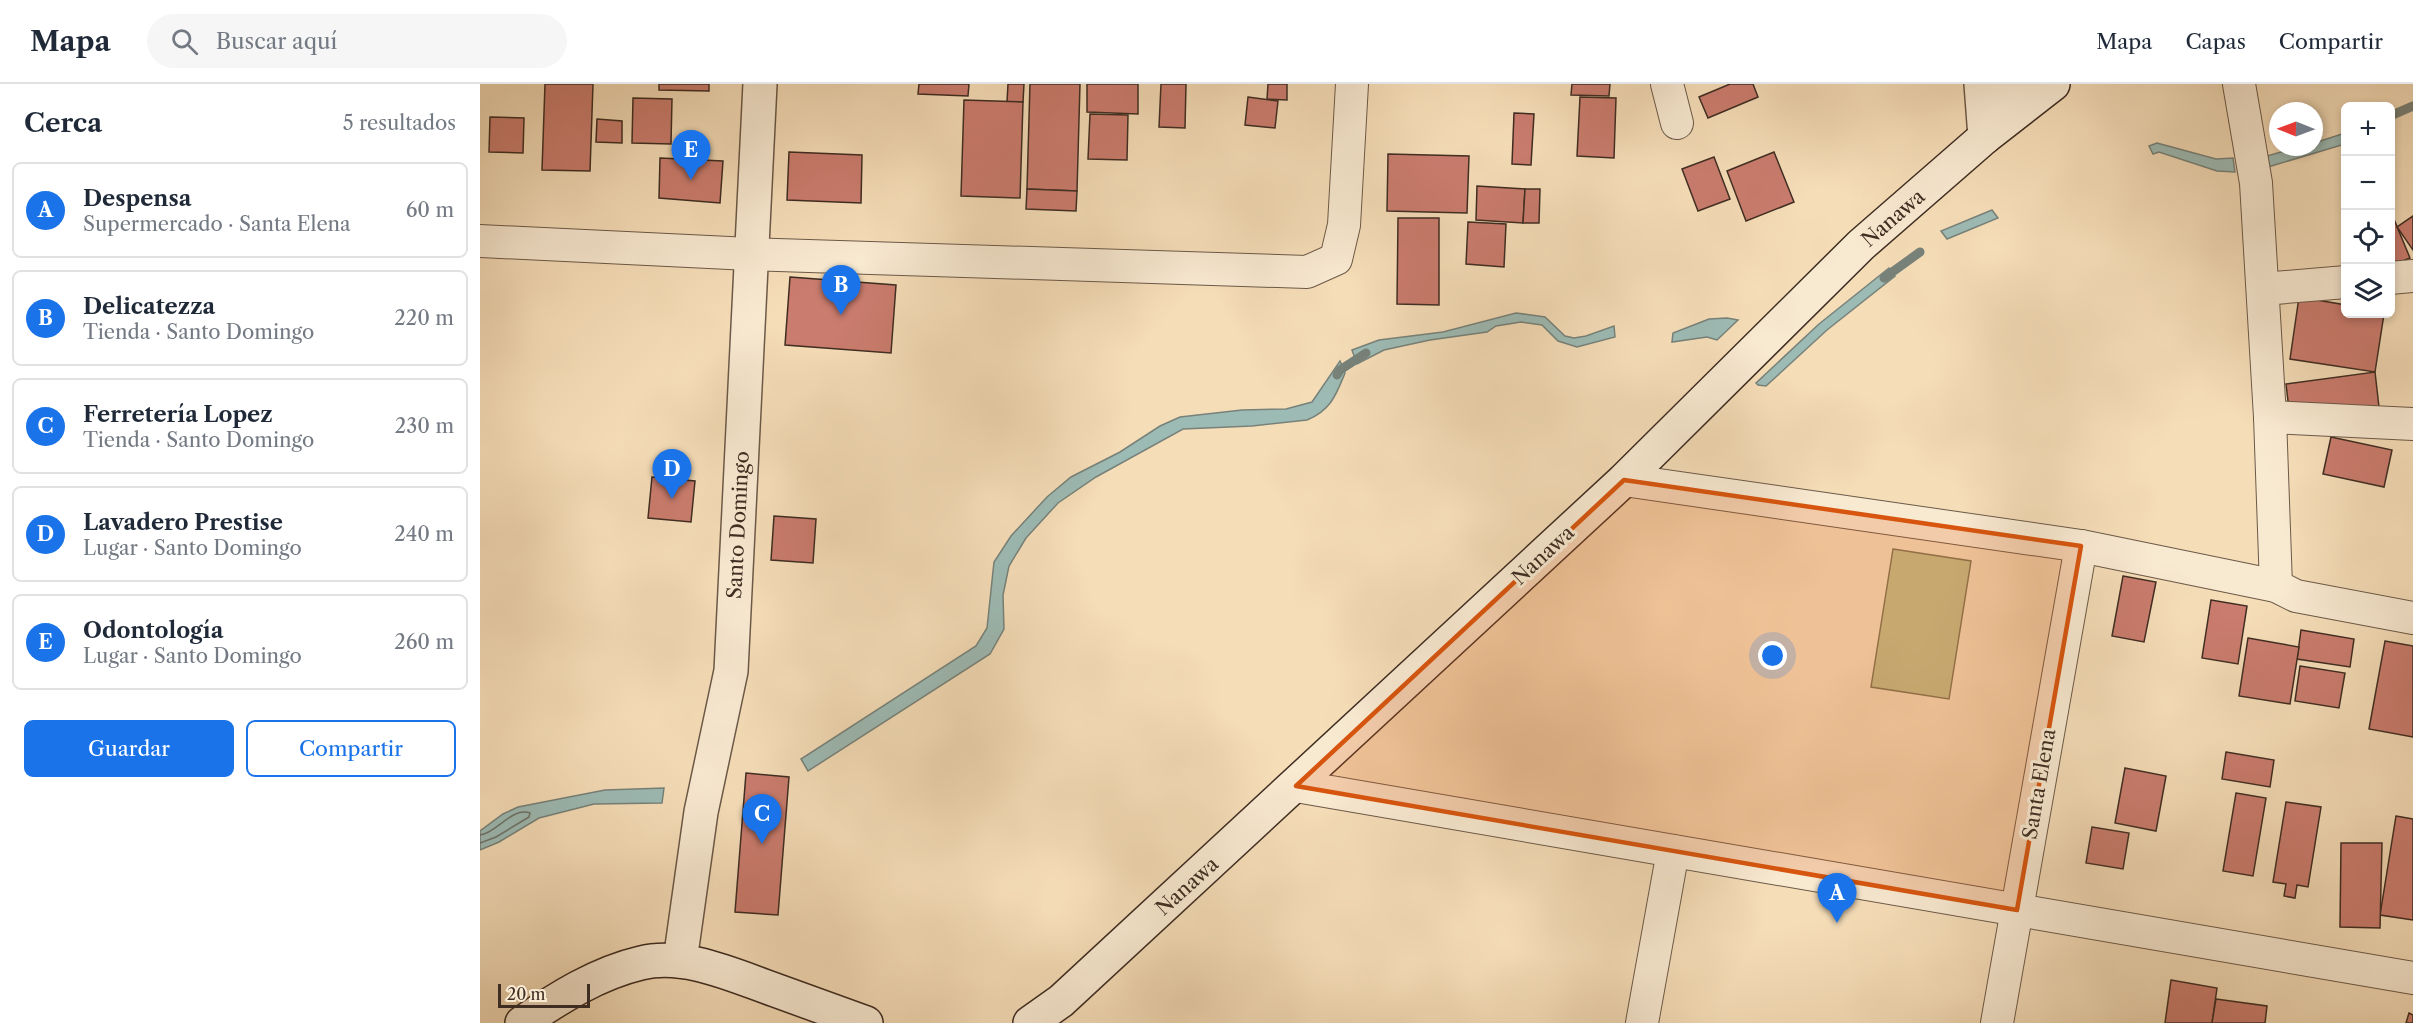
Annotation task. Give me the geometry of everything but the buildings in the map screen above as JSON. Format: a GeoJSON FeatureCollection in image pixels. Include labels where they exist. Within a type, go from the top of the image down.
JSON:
{"type":"FeatureCollection","features":[{"type":"Feature","properties":{"kind":"main road","name":"Santo Domingo"},"geometry":{"type":"LineString","coordinates":[[680,961],[701,812],[731,671],[760,84]]}},
{"type":"Feature","properties":{"kind":"main road"},"geometry":{"type":"LineString","coordinates":[[1981,84],[1985,137]]}},
{"type":"Feature","properties":{"kind":"main road","name":"Nanawa"},"geometry":{"type":"LineString","coordinates":[[1030,1023],[1060,1001],[1296,786],[1624,480],[1861,246],[1985,137],[2014,98],[2053,84]]}},
{"type":"Feature","properties":{"kind":"main road"},"geometry":{"type":"LineString","coordinates":[[522,1023],[547,1006],[591,982],[642,962],[680,961],[719,970],[866,1023]]}},
{"type":"Feature","properties":{"kind":"street"},"geometry":{"type":"LineString","coordinates":[[480,241],[750,254],[1307,273],[1336,259],[1344,225],[1352,84]]}},
{"type":"Feature","properties":{"kind":"street"},"geometry":{"type":"LineString","coordinates":[[1667,84],[1677,123]]}},
{"type":"Feature","properties":{"kind":"street"},"geometry":{"type":"LineString","coordinates":[[2239,84],[2256,183],[2270,417],[2276,586]]}},
{"type":"Feature","properties":{"kind":"street"},"geometry":{"type":"LineString","coordinates":[[2395,278],[2413,276]]}},
{"type":"Feature","properties":{"kind":"street"},"geometry":{"type":"LineString","coordinates":[[2263,289],[2341,282]]}},
{"type":"Feature","properties":{"kind":"street"},"geometry":{"type":"LineString","coordinates":[[2270,417],[2413,424]]}},
{"type":"Feature","properties":{"kind":"street"},"geometry":{"type":"LineString","coordinates":[[1624,480],[2081,546],[2276,586],[2296,596],[2413,618]]}},
{"type":"Feature","properties":{"kind":"street","name":"Santa Elena"},"geometry":{"type":"LineString","coordinates":[[1997,1023],[2081,546]]}},
{"type":"Feature","properties":{"kind":"street"},"geometry":{"type":"LineString","coordinates":[[1296,786],[2413,978]]}},
{"type":"Feature","properties":{"kind":"street"},"geometry":{"type":"LineString","coordinates":[[1641,1023],[1673,851]]}},
{"type":"Feature","properties":{"kind":"highlighted area"},"geometry":{"type":"Polygon","coordinates":[[[1624,480],[2081,546],[2017,910],[1296,786],[1624,480]]]}},
{"type":"Feature","properties":{"kind":"shaded area"},"geometry":{"type":"Polygon","coordinates":[[[1893,549],[1971,561],[1949,699],[1871,687],[1893,549]]]}},
{"type":"Feature","properties":{"kind":"water"},"geometry":{"type":"Polygon","coordinates":[[[2341,134],[2341,145],[2323,151],[2323,140],[2341,134]]]}},
{"type":"Feature","properties":{"kind":"water"},"geometry":{"type":"Polygon","coordinates":[[[2157,143],[2216,159],[2233,158],[2235,172],[2217,171],[2159,152],[2153,154],[2149,146],[2157,143]]]}},
{"type":"Feature","properties":{"kind":"water"},"geometry":{"type":"Polygon","coordinates":[[[2269,155],[2305,156],[2268,167],[2267,156],[2269,155]]]}},
{"type":"Feature","properties":{"kind":"water"},"geometry":{"type":"Polygon","coordinates":[[[1992,210],[1998,218],[1947,239],[1941,231],[1992,210]]]}},
{"type":"Feature","properties":{"kind":"water"},"geometry":{"type":"Polygon","coordinates":[[[1889,268],[1895,276],[1827,330],[1766,386],[1756,383],[1819,324],[1889,268]]]}},
{"type":"Feature","properties":{"kind":"water"},"geometry":{"type":"Polygon","coordinates":[[[1516,313],[1545,317],[1565,336],[1574,338],[1586,336],[1614,326],[1615,337],[1577,347],[1558,341],[1542,325],[1521,322],[1496,326],[1487,332],[1430,340],[1384,350],[1357,364],[1352,350],[1379,340],[1443,332],[1516,313]]]}},
{"type":"Feature","properties":{"kind":"water"},"geometry":{"type":"Polygon","coordinates":[[[1709,319],[1738,320],[1717,340],[1707,337],[1672,342],[1673,333],[1709,319]]]}},
{"type":"Feature","properties":{"kind":"water"},"geometry":{"type":"Polygon","coordinates":[[[1340,361],[1345,373],[1339,388],[1327,407],[1315,416],[1307,420],[1252,426],[1183,429],[1096,477],[1058,503],[1026,538],[1009,566],[1003,595],[1004,629],[990,654],[808,771],[801,759],[976,646],[987,628],[994,562],[1011,536],[1047,497],[1071,477],[1180,417],[1242,410],[1286,409],[1312,402],[1340,361]]]}},
{"type":"Feature","properties":{"kind":"water"},"geometry":{"type":"Polygon","coordinates":[[[664,788],[662,803],[594,804],[539,818],[499,842],[480,850],[480,831],[503,814],[518,807],[605,790],[664,788]]]}},
{"type":"Feature","properties":{"kind":"waterway"},"geometry":{"type":"LineString","coordinates":[[2395,114],[2413,106]]}},
{"type":"Feature","properties":{"kind":"waterway"},"geometry":{"type":"LineString","coordinates":[[1884,278],[1920,252]]}},
{"type":"Feature","properties":{"kind":"waterway"},"geometry":{"type":"LineString","coordinates":[[1337,375],[1340,370],[1366,353]]}},
{"type":"Feature","properties":{"kind":"place","name":"Odontología"},"geometry":{"type":"Point","coordinates":[691,180]}},
{"type":"Feature","properties":{"kind":"place","name":"Delicatezza"},"geometry":{"type":"Point","coordinates":[841,315]}},
{"type":"Feature","properties":{"kind":"place","name":"Lavadero Prestise"},"geometry":{"type":"Point","coordinates":[672,499]}},
{"type":"Feature","properties":{"kind":"place","name":"Ferretería Lopez"},"geometry":{"type":"Point","coordinates":[762,844]}},
{"type":"Feature","properties":{"kind":"place","name":"Despensa"},"geometry":{"type":"Point","coordinates":[1837,923]}}]}
